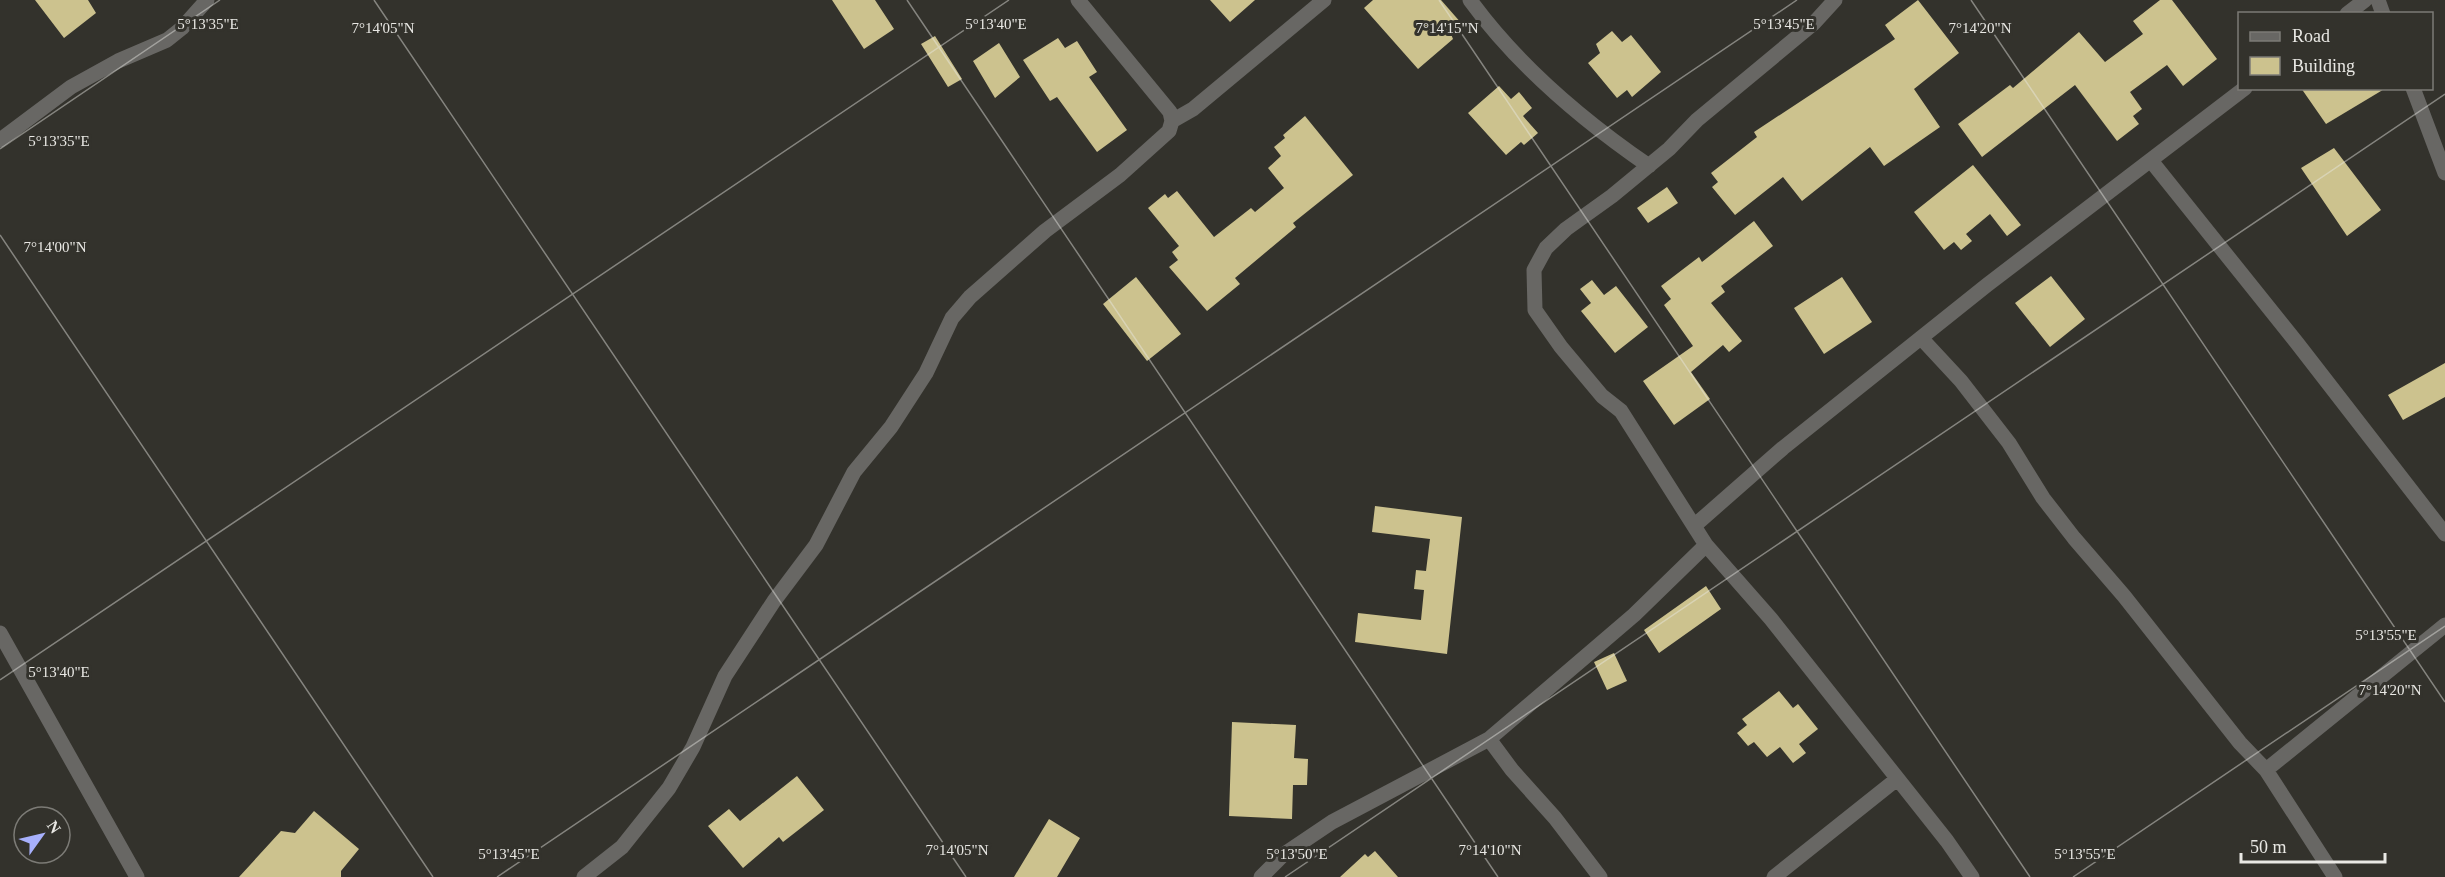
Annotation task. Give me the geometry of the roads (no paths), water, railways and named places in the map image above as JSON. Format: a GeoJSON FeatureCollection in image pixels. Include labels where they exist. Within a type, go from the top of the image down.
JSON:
{"type":"FeatureCollection","features":[{"type":"Feature","properties":{"kind":"street"},"geometry":{"type":"LineString","coordinates":[[0,140],[71,87],[118,61],[167,40],[182,28],[207,0]]}},
{"type":"Feature","properties":{"kind":"street"},"geometry":{"type":"LineString","coordinates":[[584,877],[622,847],[669,788],[693,747],[725,676],[774,601],[816,545],[854,472],[891,427],[920,382],[952,318],[969,297],[1045,231],[1128,168],[1168,131],[1172,121],[1170,112],[1078,0]]}},
{"type":"Feature","properties":{"kind":"street"},"geometry":{"type":"LineString","coordinates":[[1172,121],[1193,109],[1324,0]]}},
{"type":"Feature","properties":{"kind":"street"},"geometry":{"type":"LineString","coordinates":[[1470,0],[1508,46],[1600,133],[1648,166]]}},
{"type":"Feature","properties":{"kind":"street"},"geometry":{"type":"LineString","coordinates":[[1835,0],[1814,23],[1697,120],[1648,166],[1566,229],[1546,248],[1534,270],[1535,310],[1561,347],[1602,396],[1621,411],[1706,545],[1771,619],[1972,877]]}},
{"type":"Feature","properties":{"kind":"street"},"geometry":{"type":"LineString","coordinates":[[2350,12],[2365,0]]}},
{"type":"Feature","properties":{"kind":"street"},"geometry":{"type":"LineString","coordinates":[[1694,526],[1783,448],[1987,285],[2152,162],[2242,90]]}},
{"type":"Feature","properties":{"kind":"street"},"geometry":{"type":"LineString","coordinates":[[2414,90],[2445,173]]}},
{"type":"Feature","properties":{"kind":"street"},"geometry":{"type":"LineString","coordinates":[[2152,162],[2297,343],[2445,534]]}},
{"type":"Feature","properties":{"kind":"street"},"geometry":{"type":"LineString","coordinates":[[1922,339],[1961,381],[2008,443],[2074,538],[2124,596],[2240,743],[2266,770],[2335,877]]}},
{"type":"Feature","properties":{"kind":"street"},"geometry":{"type":"LineString","coordinates":[[1261,877],[1283,855],[1332,822],[1489,739],[1634,615],[1706,545]]}},
{"type":"Feature","properties":{"kind":"street"},"geometry":{"type":"LineString","coordinates":[[2266,770],[2445,625]]}},
{"type":"Feature","properties":{"kind":"street"},"geometry":{"type":"LineString","coordinates":[[0,633],[137,877]]}},
{"type":"Feature","properties":{"kind":"street"},"geometry":{"type":"LineString","coordinates":[[1489,739],[1512,770],[1555,818],[1600,877]]}},
{"type":"Feature","properties":{"kind":"street"},"geometry":{"type":"LineString","coordinates":[[1774,877],[1897,779]]}}]}
